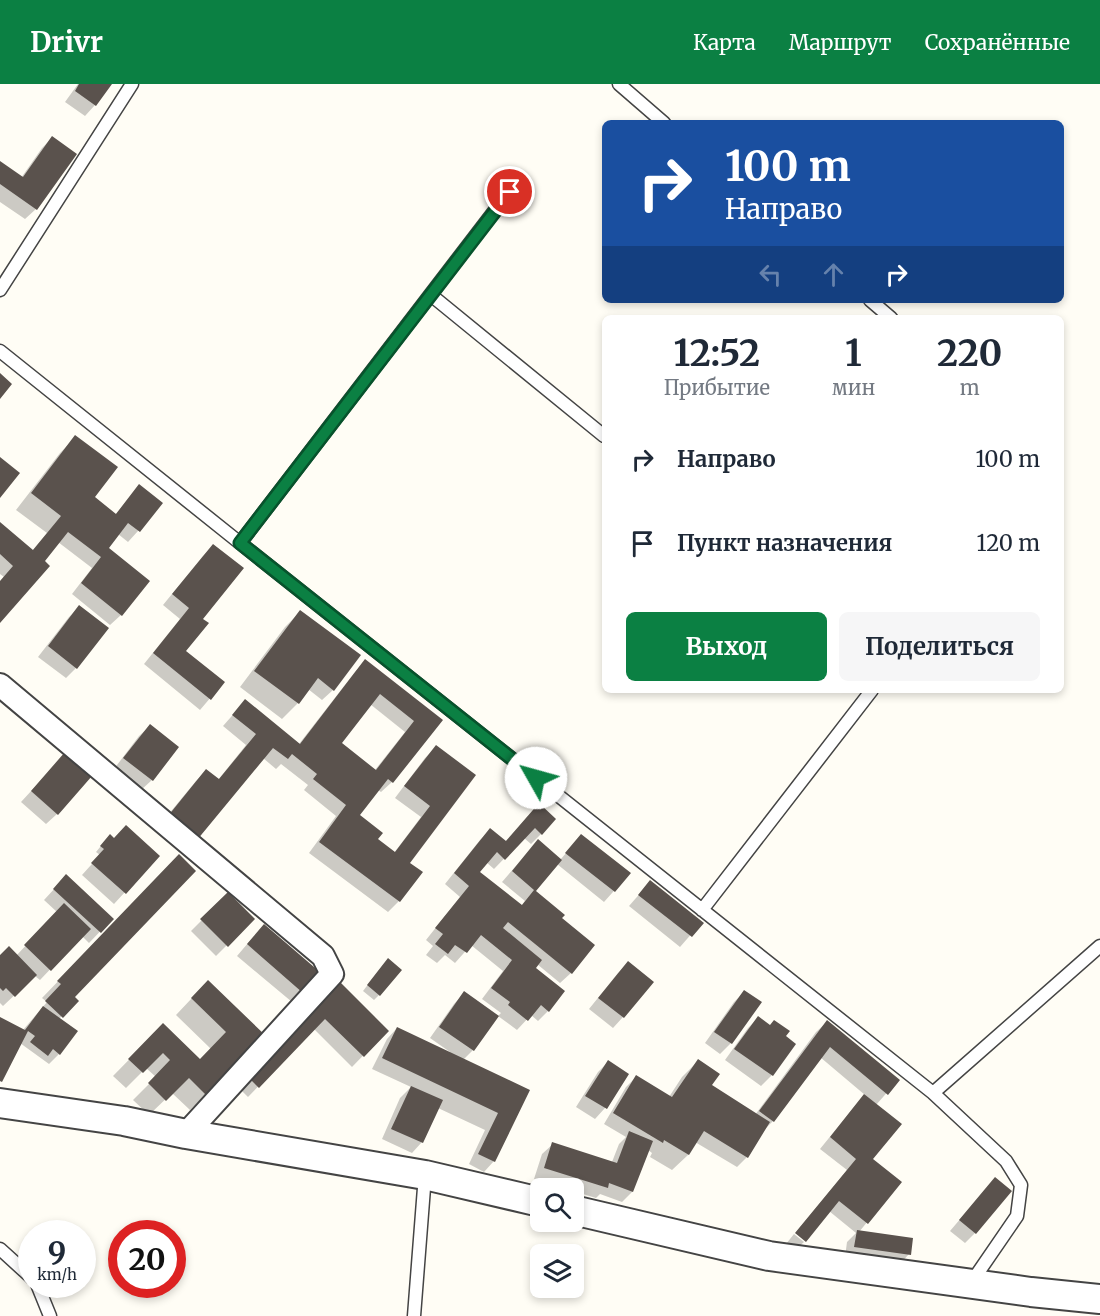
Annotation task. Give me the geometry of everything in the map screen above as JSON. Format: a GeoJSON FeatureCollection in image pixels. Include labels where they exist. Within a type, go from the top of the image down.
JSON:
{"type":"FeatureCollection","features":[{"type":"Feature","properties":{"kind":"street"},"geometry":{"type":"LineString","coordinates":[[0,685],[323,956],[332,974],[186,1134]]}},
{"type":"Feature","properties":{"kind":"street"},"geometry":{"type":"LineString","coordinates":[[0,1103],[124,1121],[186,1134],[425,1175],[530,1200]]}},
{"type":"Feature","properties":{"kind":"street"},"geometry":{"type":"LineString","coordinates":[[584,1213],[769,1256],[1031,1292],[1100,1299]]}},
{"type":"Feature","properties":{"kind":"lane"},"geometry":{"type":"LineString","coordinates":[[0,290],[132,84]]}},
{"type":"Feature","properties":{"kind":"lane"},"geometry":{"type":"LineString","coordinates":[[619,84],[661,120]]}},
{"type":"Feature","properties":{"kind":"lane"},"geometry":{"type":"LineString","coordinates":[[240,543],[510,192]]}},
{"type":"Feature","properties":{"kind":"lane"},"geometry":{"type":"LineString","coordinates":[[430,295],[602,434]]}},
{"type":"Feature","properties":{"kind":"lane"},"geometry":{"type":"LineString","coordinates":[[874,303],[888,315]]}},
{"type":"Feature","properties":{"kind":"lane"},"geometry":{"type":"LineString","coordinates":[[0,351],[933,1092],[1006,1161],[1021,1185],[1017,1216],[971,1283]]}},
{"type":"Feature","properties":{"kind":"lane"},"geometry":{"type":"LineString","coordinates":[[702,910],[870,693]]}},
{"type":"Feature","properties":{"kind":"lane"},"geometry":{"type":"LineString","coordinates":[[933,1092],[1100,946]]}},
{"type":"Feature","properties":{"kind":"lane"},"geometry":{"type":"LineString","coordinates":[[414,1316],[425,1175]]}},
{"type":"Feature","properties":{"kind":"lane"},"geometry":{"type":"LineString","coordinates":[[0,1249],[18,1265]]}},
{"type":"Feature","properties":{"kind":"lane"},"geometry":{"type":"LineString","coordinates":[[43,1298],[50,1316]]}},
{"type":"Feature","properties":{"kind":"building"},"geometry":{"type":"Polygon","coordinates":[[[79,84],[112,84],[96,106],[75,91],[79,84]]]}},
{"type":"Feature","properties":{"kind":"building"},"geometry":{"type":"Polygon","coordinates":[[[52,136],[77,154],[37,210],[0,184],[0,161],[23,177],[52,136]]]}},
{"type":"Feature","properties":{"kind":"building"},"geometry":{"type":"Polygon","coordinates":[[[0,373],[12,384],[0,399],[0,373]]]}},
{"type":"Feature","properties":{"kind":"building"},"geometry":{"type":"Polygon","coordinates":[[[75,435],[118,467],[95,497],[116,514],[139,484],[163,503],[140,532],[128,523],[109,548],[150,581],[122,616],[81,583],[101,557],[68,532],[45,561],[50,566],[0,623],[0,581],[13,566],[0,554],[0,522],[33,550],[61,516],[31,493],[75,435]]]}},
{"type":"Feature","properties":{"kind":"building"},"geometry":{"type":"Polygon","coordinates":[[[0,457],[20,473],[0,498],[0,457]]]}},
{"type":"Feature","properties":{"kind":"building"},"geometry":{"type":"Polygon","coordinates":[[[213,544],[244,568],[203,619],[209,623],[186,651],[225,682],[211,700],[153,653],[189,608],[172,594],[213,544]]]}},
{"type":"Feature","properties":{"kind":"building"},"geometry":{"type":"Polygon","coordinates":[[[79,605],[109,628],[77,669],[48,646],[79,605]]]}},
{"type":"Feature","properties":{"kind":"building"},"geometry":{"type":"Polygon","coordinates":[[[300,610],[361,655],[334,691],[318,678],[299,704],[254,671],[300,610]]]}},
{"type":"Feature","properties":{"kind":"building"},"geometry":{"type":"Polygon","coordinates":[[[365,659],[443,720],[393,783],[388,779],[360,815],[383,833],[378,839],[395,852],[430,806],[404,786],[436,745],[476,775],[410,863],[423,872],[400,902],[319,842],[346,805],[313,779],[317,774],[292,754],[288,759],[273,748],[197,840],[168,816],[206,769],[219,779],[256,734],[232,715],[245,699],[300,744],[365,659]],[[380,694],[342,743],[376,770],[414,721],[380,694]]]}},
{"type":"Feature","properties":{"kind":"building"},"geometry":{"type":"Polygon","coordinates":[[[150,724],[179,747],[153,781],[123,758],[150,724]]]}},
{"type":"Feature","properties":{"kind":"building"},"geometry":{"type":"Polygon","coordinates":[[[65,752],[92,776],[58,815],[31,791],[65,752]]]}},
{"type":"Feature","properties":{"kind":"building"},"geometry":{"type":"Polygon","coordinates":[[[539,803],[556,819],[542,835],[535,828],[505,860],[497,852],[480,872],[522,905],[534,890],[512,871],[538,839],[562,860],[536,891],[565,915],[562,918],[595,945],[572,974],[508,922],[503,928],[542,960],[536,968],[565,991],[549,1012],[541,1005],[528,1021],[508,1005],[510,1002],[491,988],[512,960],[481,935],[467,953],[455,945],[448,954],[435,944],[443,934],[435,928],[469,886],[454,873],[490,828],[506,841],[539,803]]]}},
{"type":"Feature","properties":{"kind":"building"},"geometry":{"type":"Polygon","coordinates":[[[126,825],[160,856],[126,894],[91,863],[104,849],[100,846],[110,834],[114,838],[126,825]]]}},
{"type":"Feature","properties":{"kind":"building"},"geometry":{"type":"Polygon","coordinates":[[[581,834],[631,873],[615,892],[565,853],[581,834]]]}},
{"type":"Feature","properties":{"kind":"building"},"geometry":{"type":"Polygon","coordinates":[[[179,854],[196,871],[75,997],[79,1001],[63,1018],[45,1001],[61,984],[57,981],[179,854]]]}},
{"type":"Feature","properties":{"kind":"building"},"geometry":{"type":"Polygon","coordinates":[[[66,874],[114,919],[101,933],[53,889],[66,874]]]}},
{"type":"Feature","properties":{"kind":"building"},"geometry":{"type":"Polygon","coordinates":[[[650,880],[704,923],[692,937],[638,895],[650,880]]]}},
{"type":"Feature","properties":{"kind":"building"},"geometry":{"type":"Polygon","coordinates":[[[228,892],[255,919],[228,947],[200,919],[228,892]]]}},
{"type":"Feature","properties":{"kind":"building"},"geometry":{"type":"Polygon","coordinates":[[[64,903],[91,929],[51,971],[24,945],[64,903]]]}},
{"type":"Feature","properties":{"kind":"building"},"geometry":{"type":"Polygon","coordinates":[[[264,924],[321,973],[303,993],[247,944],[264,924]]]}},
{"type":"Feature","properties":{"kind":"building"},"geometry":{"type":"Polygon","coordinates":[[[9,946],[37,975],[15,997],[6,988],[3,991],[0,988],[0,955],[9,946]]]}},
{"type":"Feature","properties":{"kind":"building"},"geometry":{"type":"Polygon","coordinates":[[[388,958],[402,970],[380,996],[367,985],[388,958]]]}},
{"type":"Feature","properties":{"kind":"building"},"geometry":{"type":"Polygon","coordinates":[[[628,961],[654,982],[624,1018],[598,998],[628,961]]]}},
{"type":"Feature","properties":{"kind":"building"},"geometry":{"type":"Polygon","coordinates":[[[208,980],[265,1035],[207,1096],[189,1078],[166,1101],[148,1083],[170,1060],[163,1053],[143,1073],[128,1059],[163,1023],[200,1059],[226,1032],[191,998],[208,980]]]}},
{"type":"Feature","properties":{"kind":"building"},"geometry":{"type":"Polygon","coordinates":[[[340,982],[389,1031],[364,1057],[325,1019],[259,1088],[248,1077],[340,982]]]}},
{"type":"Feature","properties":{"kind":"building"},"geometry":{"type":"Polygon","coordinates":[[[744,990],[762,1002],[732,1044],[714,1032],[744,990]]]}},
{"type":"Feature","properties":{"kind":"building"},"geometry":{"type":"Polygon","coordinates":[[[464,991],[499,1016],[474,1051],[439,1027],[464,991]]]}},
{"type":"Feature","properties":{"kind":"building"},"geometry":{"type":"Polygon","coordinates":[[[43,1006],[78,1031],[60,1055],[53,1049],[48,1056],[30,1042],[35,1036],[28,1031],[2,1082],[0,1081],[0,1017],[25,1030],[43,1006]]]}},
{"type":"Feature","properties":{"kind":"building"},"geometry":{"type":"Polygon","coordinates":[[[758,1016],[770,1025],[774,1020],[790,1031],[786,1036],[796,1044],[773,1076],[734,1049],[758,1016]]]}},
{"type":"Feature","properties":{"kind":"building"},"geometry":{"type":"Polygon","coordinates":[[[827,1020],[900,1080],[888,1095],[830,1047],[774,1122],[759,1111],[827,1020]]]}},
{"type":"Feature","properties":{"kind":"building"},"geometry":{"type":"Polygon","coordinates":[[[397,1027],[530,1090],[495,1162],[478,1154],[498,1113],[382,1058],[397,1027]]]}},
{"type":"Feature","properties":{"kind":"building"},"geometry":{"type":"Polygon","coordinates":[[[698,1059],[720,1074],[712,1085],[770,1122],[748,1158],[704,1131],[689,1155],[664,1140],[663,1143],[613,1113],[636,1075],[672,1097],[698,1059]]]}},
{"type":"Feature","properties":{"kind":"building"},"geometry":{"type":"Polygon","coordinates":[[[608,1060],[629,1074],[607,1109],[585,1096],[608,1060]]]}},
{"type":"Feature","properties":{"kind":"building"},"geometry":{"type":"Polygon","coordinates":[[[411,1086],[443,1100],[423,1143],[391,1129],[411,1086]]]}},
{"type":"Feature","properties":{"kind":"building"},"geometry":{"type":"Polygon","coordinates":[[[864,1094],[902,1124],[873,1159],[902,1182],[868,1224],[839,1201],[806,1242],[795,1233],[856,1159],[830,1137],[864,1094]]]}},
{"type":"Feature","properties":{"kind":"building"},"geometry":{"type":"Polygon","coordinates":[[[629,1131],[653,1141],[633,1192],[609,1183],[608,1188],[584,1180],[584,1178],[576,1178],[544,1168],[552,1142],[617,1163],[629,1131]]]}},
{"type":"Feature","properties":{"kind":"building"},"geometry":{"type":"Polygon","coordinates":[[[995,1177],[1012,1191],[976,1234],[959,1220],[995,1177]]]}},
{"type":"Feature","properties":{"kind":"building"},"geometry":{"type":"Polygon","coordinates":[[[857,1230],[913,1238],[911,1255],[854,1247],[857,1230]]]}},
{"type":"Feature","properties":{"kind":"route"},"geometry":{"type":"LineString","coordinates":[[510,192],[240,543],[536,778]]}}]}
